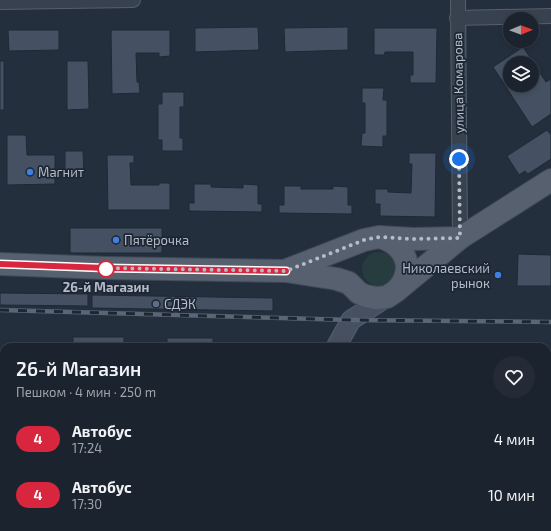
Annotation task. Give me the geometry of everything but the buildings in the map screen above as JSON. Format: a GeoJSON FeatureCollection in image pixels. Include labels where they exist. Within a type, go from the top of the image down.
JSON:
{"type":"FeatureCollection","features":[{"type":"Feature","properties":{"kind":"main road"},"geometry":{"type":"LineString","coordinates":[[338,343],[351,320],[391,294],[460,238],[551,180]]}},
{"type":"Feature","properties":{"kind":"main road"},"geometry":{"type":"LineString","coordinates":[[286,271],[371,238],[460,238]]}},
{"type":"Feature","properties":{"kind":"main road"},"geometry":{"type":"LineString","coordinates":[[0,264],[105,268],[286,271],[337,279],[349,283],[366,296],[376,298],[391,294],[402,284],[406,275],[407,267],[405,256],[399,247],[391,240],[371,238],[356,245],[351,251],[346,267],[349,283],[351,320]]}},
{"type":"Feature","properties":{"kind":"street"},"geometry":{"type":"LineString","coordinates":[[0,2],[133,0]]}},
{"type":"Feature","properties":{"kind":"street","name":"улица Комарова"},"geometry":{"type":"LineString","coordinates":[[458,0],[460,238]]}},
{"type":"Feature","properties":{"kind":"street"},"geometry":{"type":"LineString","coordinates":[[458,18],[551,16]]}},
{"type":"Feature","properties":{"kind":"green space"},"geometry":{"type":"Polygon","coordinates":[[[376,252],[382,252],[386,253],[393,259],[396,269],[395,276],[389,283],[382,286],[376,286],[372,285],[365,279],[362,272],[362,266],[363,262],[369,255],[376,252]]]}},
{"type":"Feature","properties":{"kind":"railway"},"geometry":{"type":"LineString","coordinates":[[0,310],[351,320],[551,322]]}},
{"type":"Feature","properties":{"kind":"bus line","name":"4"},"geometry":{"type":"LineString","coordinates":[[0,264],[105,268],[286,271]]}},
{"type":"Feature","properties":{"kind":"place","name":"Магнит"},"geometry":{"type":"Point","coordinates":[30,172]}},
{"type":"Feature","properties":{"kind":"place","name":"Пятёрочка"},"geometry":{"type":"Point","coordinates":[116,240]}},
{"type":"Feature","properties":{"kind":"place","name":"26-й Магазин"},"geometry":{"type":"Point","coordinates":[106,269]}},
{"type":"Feature","properties":{"kind":"place","name":"Николаевский рынок"},"geometry":{"type":"Point","coordinates":[498,275]}},
{"type":"Feature","properties":{"kind":"place","name":"СДЭК"},"geometry":{"type":"Point","coordinates":[156,304]}},
{"type":"Feature","properties":{"kind":"route"},"geometry":{"type":"LineString","coordinates":[[106,269],[105,268],[286,271],[364,240],[379,237],[413,239],[460,238],[459,159]]}}]}
